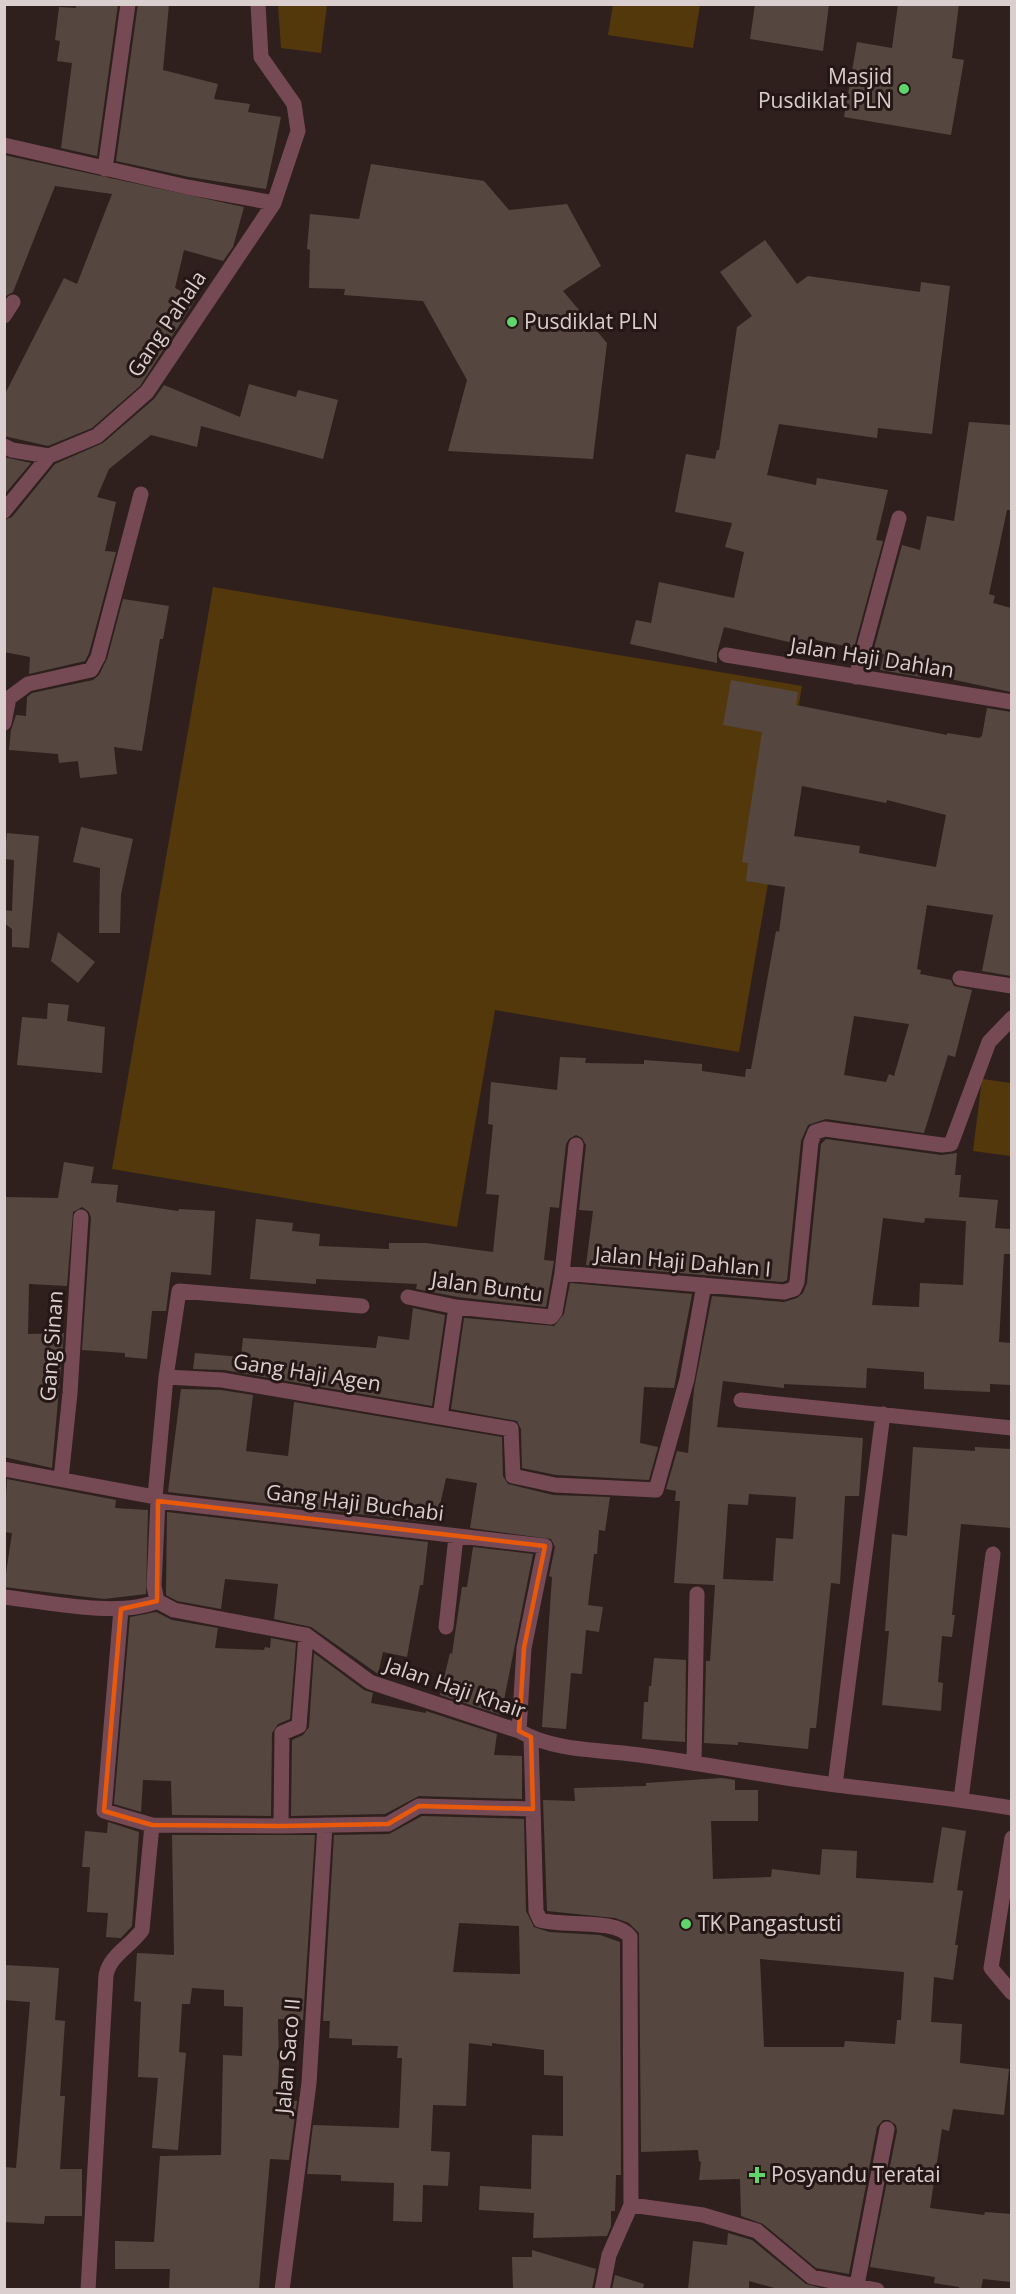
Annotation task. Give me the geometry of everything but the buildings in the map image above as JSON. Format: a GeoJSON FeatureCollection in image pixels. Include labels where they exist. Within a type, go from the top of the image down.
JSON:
{"type":"FeatureCollection","features":[{"type":"Feature","properties":{"kind":"street"},"geometry":{"type":"LineString","coordinates":[[105,169],[128,4]]}},
{"type":"Feature","properties":{"kind":"street","name":"Gang Pahala"},"geometry":{"type":"LineString","coordinates":[[49,456],[98,436],[147,392],[274,203],[298,131],[294,104],[261,57],[258,4]]}},
{"type":"Feature","properties":{"kind":"street"},"geometry":{"type":"LineString","coordinates":[[4,145],[105,169],[274,203]]}},
{"type":"Feature","properties":{"kind":"street"},"geometry":{"type":"LineString","coordinates":[[4,316],[13,302]]}},
{"type":"Feature","properties":{"kind":"street"},"geometry":{"type":"LineString","coordinates":[[4,446],[12,450],[49,456]]}},
{"type":"Feature","properties":{"kind":"street"},"geometry":{"type":"LineString","coordinates":[[4,511],[49,456]]}},
{"type":"Feature","properties":{"kind":"street"},"geometry":{"type":"LineString","coordinates":[[4,723],[9,698],[28,684],[91,670],[98,657],[141,494]]}},
{"type":"Feature","properties":{"kind":"street"},"geometry":{"type":"LineString","coordinates":[[856,677],[899,518]]}},
{"type":"Feature","properties":{"kind":"street","name":"Jalan Haji Dahlan"},"geometry":{"type":"LineString","coordinates":[[726,655],[1011,702]]}},
{"type":"Feature","properties":{"kind":"street"},"geometry":{"type":"LineString","coordinates":[[960,978],[1011,986]]}},
{"type":"Feature","properties":{"kind":"street","name":"Jalan Haji Dahlan I"},"geometry":{"type":"LineString","coordinates":[[562,1273],[784,1292],[794,1289],[797,1282],[811,1142],[815,1132],[825,1129],[942,1146],[951,1144],[989,1042],[1011,1018]]}},
{"type":"Feature","properties":{"kind":"street"},"geometry":{"type":"LineString","coordinates":[[562,1273],[576,1145]]}},
{"type":"Feature","properties":{"kind":"street","name":"Gang Sinan"},"geometry":{"type":"LineString","coordinates":[[61,1479],[70,1393],[81,1216]]}},
{"type":"Feature","properties":{"kind":"street","name":"Jalan Buntu"},"geometry":{"type":"LineString","coordinates":[[408,1297],[456,1307],[551,1317],[555,1312],[562,1273]]}},
{"type":"Feature","properties":{"kind":"street","name":"Gang Haji Agen"},"geometry":{"type":"LineString","coordinates":[[166,1377],[222,1380],[511,1429],[513,1476],[555,1485],[656,1490],[687,1379],[704,1285]]}},
{"type":"Feature","properties":{"kind":"street"},"geometry":{"type":"LineString","coordinates":[[4,1596],[121,1609],[142,1608],[157,1601],[154,1586],[157,1499],[166,1377],[179,1291],[362,1306]]}},
{"type":"Feature","properties":{"kind":"street"},"geometry":{"type":"LineString","coordinates":[[440,1417],[456,1307]]}},
{"type":"Feature","properties":{"kind":"street"},"geometry":{"type":"LineString","coordinates":[[741,1400],[1011,1428]]}},
{"type":"Feature","properties":{"kind":"street"},"geometry":{"type":"LineString","coordinates":[[835,1785],[883,1414]]}},
{"type":"Feature","properties":{"kind":"street"},"geometry":{"type":"LineString","coordinates":[[4,1469],[157,1499]]}},
{"type":"Feature","properties":{"kind":"street","name":"Gang Haji Buchabi"},"geometry":{"type":"LineString","coordinates":[[157,1499],[545,1546],[524,1648],[525,1734]]}},
{"type":"Feature","properties":{"kind":"street"},"geometry":{"type":"LineString","coordinates":[[446,1627],[456,1537]]}},
{"type":"Feature","properties":{"kind":"street"},"geometry":{"type":"LineString","coordinates":[[961,1799],[993,1554]]}},
{"type":"Feature","properties":{"kind":"street"},"geometry":{"type":"LineString","coordinates":[[694,1763],[697,1594]]}},
{"type":"Feature","properties":{"kind":"street","name":"Jalan Haji Khair"},"geometry":{"type":"LineString","coordinates":[[157,1601],[174,1610],[306,1635],[370,1682],[558,1747],[694,1763],[835,1785],[961,1799],[1011,1808]]}},
{"type":"Feature","properties":{"kind":"street"},"geometry":{"type":"LineString","coordinates":[[121,1609],[104,1811],[153,1825],[281,1826],[388,1824],[419,1806],[533,1809]]}},
{"type":"Feature","properties":{"kind":"street"},"geometry":{"type":"LineString","coordinates":[[281,1826],[282,1733],[299,1726],[306,1635]]}},
{"type":"Feature","properties":{"kind":"street"},"geometry":{"type":"LineString","coordinates":[[525,1734],[533,1809],[536,1911],[540,1920],[554,1924],[615,1926],[625,1929],[630,1937],[631,2205],[609,2255],[602,2289]]}},
{"type":"Feature","properties":{"kind":"street"},"geometry":{"type":"LineString","coordinates":[[88,2289],[106,1975],[114,1958],[135,1940],[142,1930],[153,1825]]}},
{"type":"Feature","properties":{"kind":"street","name":"Jalan Saco II"},"geometry":{"type":"LineString","coordinates":[[282,2289],[309,2083],[325,1825]]}},
{"type":"Feature","properties":{"kind":"street"},"geometry":{"type":"LineString","coordinates":[[1011,1838],[991,1968],[1011,1993]]}},
{"type":"Feature","properties":{"kind":"street"},"geometry":{"type":"LineString","coordinates":[[857,2285],[887,2129]]}},
{"type":"Feature","properties":{"kind":"street"},"geometry":{"type":"LineString","coordinates":[[631,2205],[703,2215],[757,2231],[812,2277],[877,2289]]}},
{"type":"Feature","properties":{"kind":"highlighted area"},"geometry":{"type":"Polygon","coordinates":[[[158,1501],[545,1546],[524,1648],[519,1731],[531,1737],[533,1809],[419,1806],[388,1824],[281,1826],[152,1825],[104,1811],[121,1609],[157,1601],[158,1501]]]}},
{"type":"Feature","properties":{"kind":"shaded area"},"geometry":{"type":"Polygon","coordinates":[[[278,5],[327,5],[321,53],[281,48],[278,5]]]}},
{"type":"Feature","properties":{"kind":"shaded area"},"geometry":{"type":"Polygon","coordinates":[[[613,5],[700,5],[693,48],[608,35],[613,5]]]}},
{"type":"Feature","properties":{"kind":"shaded area"},"geometry":{"type":"Polygon","coordinates":[[[213,587],[802,686],[739,1052],[495,1010],[457,1227],[112,1169],[213,587]]]}},
{"type":"Feature","properties":{"kind":"shaded area"},"geometry":{"type":"Polygon","coordinates":[[[982,1079],[1011,1083],[1010,1156],[973,1151],[982,1079]]]}},
{"type":"Feature","properties":{"kind":"place","name":"Masjid Pusdiklat PLN"},"geometry":{"type":"Point","coordinates":[904,89]}},
{"type":"Feature","properties":{"kind":"place","name":"Pusdiklat PLN"},"geometry":{"type":"Point","coordinates":[512,322]}},
{"type":"Feature","properties":{"kind":"place","name":"TK Pangastusti"},"geometry":{"type":"Point","coordinates":[686,1924]}},
{"type":"Feature","properties":{"kind":"place","name":"Posyandu Teratai"},"geometry":{"type":"Point","coordinates":[757,2175]}}]}
